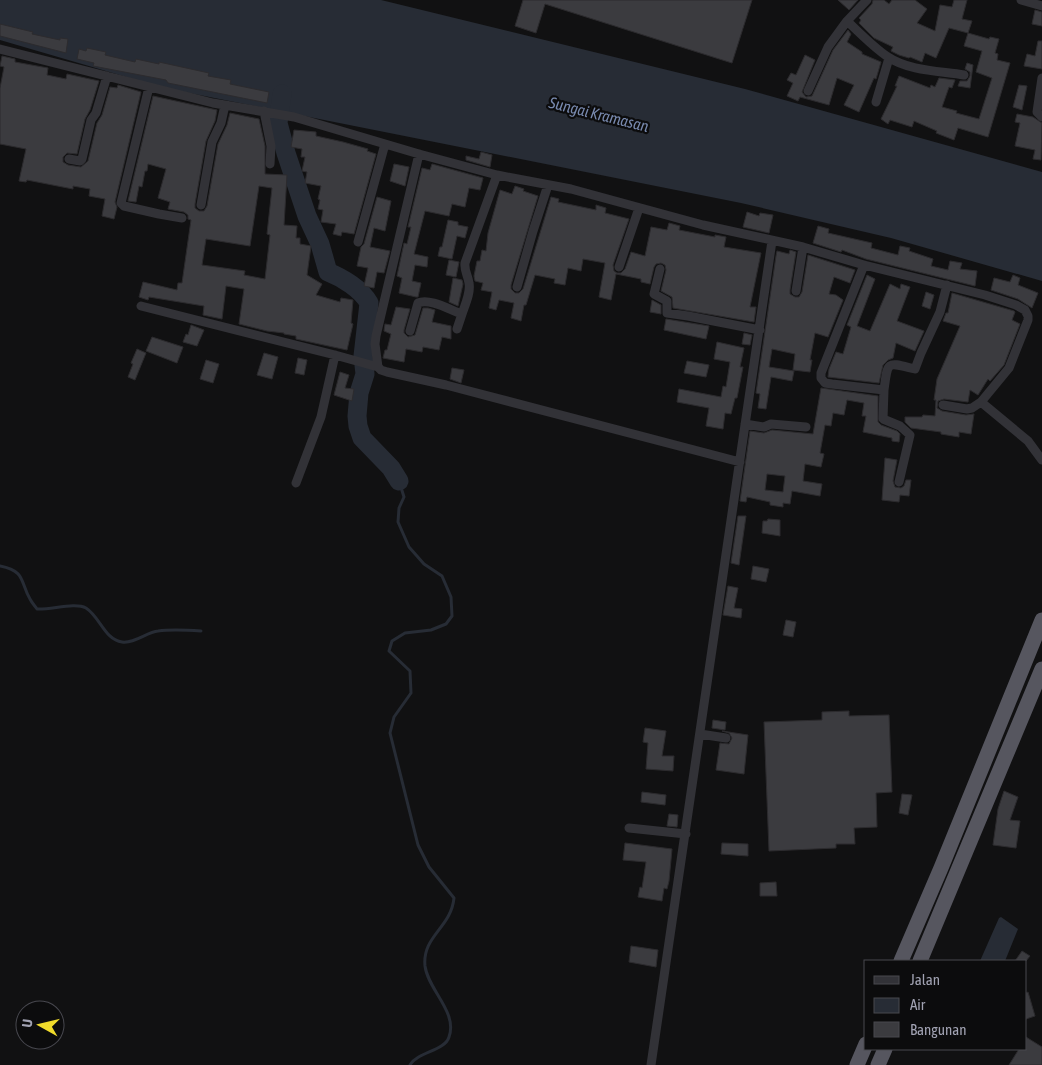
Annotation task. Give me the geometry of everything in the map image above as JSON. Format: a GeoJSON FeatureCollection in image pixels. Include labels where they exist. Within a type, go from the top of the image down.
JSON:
{"type":"FeatureCollection","features":[{"type":"Feature","properties":{"kind":"highway"},"geometry":{"type":"LineString","coordinates":[[901,960],[1042,620]]}},
{"type":"Feature","properties":{"kind":"highway"},"geometry":{"type":"LineString","coordinates":[[920,960],[1042,669]]}},
{"type":"Feature","properties":{"kind":"highway"},"geometry":{"type":"LineString","coordinates":[[857,1065],[864,1049]]}},
{"type":"Feature","properties":{"kind":"highway"},"geometry":{"type":"LineString","coordinates":[[878,1065],[885,1050]]}},
{"type":"Feature","properties":{"kind":"street"},"geometry":{"type":"LineString","coordinates":[[808,92],[828,47],[847,21],[867,0]]}},
{"type":"Feature","properties":{"kind":"street"},"geometry":{"type":"LineString","coordinates":[[1021,0],[1042,6]]}},
{"type":"Feature","properties":{"kind":"street"},"geometry":{"type":"LineString","coordinates":[[847,21],[889,58],[906,66],[964,75]]}},
{"type":"Feature","properties":{"kind":"street"},"geometry":{"type":"LineString","coordinates":[[0,49],[225,105],[294,117],[497,175],[571,189],[639,208],[803,247],[864,265],[947,285],[1006,301],[1025,310],[1028,313],[1028,320],[1009,368],[981,402],[967,409],[943,405]]}},
{"type":"Feature","properties":{"kind":"street"},"geometry":{"type":"LineString","coordinates":[[876,102],[889,58]]}},
{"type":"Feature","properties":{"kind":"street"},"geometry":{"type":"LineString","coordinates":[[69,160],[80,161],[82,159],[91,120],[96,113],[107,76]]}},
{"type":"Feature","properties":{"kind":"street"},"geometry":{"type":"LineString","coordinates":[[1042,78],[1037,112],[1042,118]]}},
{"type":"Feature","properties":{"kind":"street"},"geometry":{"type":"LineString","coordinates":[[149,87],[122,205],[182,218]]}},
{"type":"Feature","properties":{"kind":"street"},"geometry":{"type":"LineString","coordinates":[[201,205],[212,142],[221,124],[225,105]]}},
{"type":"Feature","properties":{"kind":"street"},"geometry":{"type":"LineString","coordinates":[[265,111],[271,146],[270,164]]}},
{"type":"Feature","properties":{"kind":"street"},"geometry":{"type":"LineString","coordinates":[[358,242],[385,144]]}},
{"type":"Feature","properties":{"kind":"street"},"geometry":{"type":"LineString","coordinates":[[375,366],[376,336],[419,154]]}},
{"type":"Feature","properties":{"kind":"street"},"geometry":{"type":"LineString","coordinates":[[457,329],[470,288],[465,263],[497,175]]}},
{"type":"Feature","properties":{"kind":"street"},"geometry":{"type":"LineString","coordinates":[[517,288],[548,185]]}},
{"type":"Feature","properties":{"kind":"street"},"geometry":{"type":"LineString","coordinates":[[619,267],[639,208]]}},
{"type":"Feature","properties":{"kind":"street"},"geometry":{"type":"LineString","coordinates":[[651,1065],[772,241]]}},
{"type":"Feature","properties":{"kind":"street"},"geometry":{"type":"LineString","coordinates":[[796,291],[803,247]]}},
{"type":"Feature","properties":{"kind":"street"},"geometry":{"type":"LineString","coordinates":[[864,265],[821,373],[821,378],[825,383],[884,390]]}},
{"type":"Feature","properties":{"kind":"street"},"geometry":{"type":"LineString","coordinates":[[660,270],[654,294],[667,301],[667,313],[760,330]]}},
{"type":"Feature","properties":{"kind":"street"},"geometry":{"type":"LineString","coordinates":[[898,482],[910,435],[900,426],[883,419],[887,369],[889,365],[893,364],[915,370],[940,312],[947,285]]}},
{"type":"Feature","properties":{"kind":"street"},"geometry":{"type":"LineString","coordinates":[[410,330],[416,307],[422,301],[462,314]]}},
{"type":"Feature","properties":{"kind":"street"},"geometry":{"type":"LineString","coordinates":[[141,306],[335,355],[375,366],[387,372],[740,462]]}},
{"type":"Feature","properties":{"kind":"street"},"geometry":{"type":"LineString","coordinates":[[296,484],[321,417],[335,355]]}},
{"type":"Feature","properties":{"kind":"street"},"geometry":{"type":"LineString","coordinates":[[981,402],[1028,440],[1042,460]]}},
{"type":"Feature","properties":{"kind":"street"},"geometry":{"type":"LineString","coordinates":[[745,424],[764,427],[771,424],[806,427]]}},
{"type":"Feature","properties":{"kind":"street"},"geometry":{"type":"LineString","coordinates":[[700,734],[726,738]]}},
{"type":"Feature","properties":{"kind":"street"},"geometry":{"type":"LineString","coordinates":[[629,828],[686,834]]}},
{"type":"Feature","properties":{"kind":"water","name":"Sungai Kramasan"},"geometry":{"type":"Polygon","coordinates":[[[0,0],[381,0],[745,89],[1042,172],[1042,281],[891,238],[741,203],[164,88],[0,40],[0,0]]]}},
{"type":"Feature","properties":{"kind":"water"},"geometry":{"type":"Polygon","coordinates":[[[1001,917],[1018,929],[1005,960],[980,960],[1001,917]]]}},
{"type":"Feature","properties":{"kind":"building"},"geometry":{"type":"Polygon","coordinates":[[[523,0],[752,0],[732,63],[545,4],[536,33],[515,26],[523,0]]]}},
{"type":"Feature","properties":{"kind":"building"},"geometry":{"type":"Polygon","coordinates":[[[838,0],[858,0],[849,10],[838,0]]]}},
{"type":"Feature","properties":{"kind":"building"},"geometry":{"type":"Polygon","coordinates":[[[873,0],[884,0],[889,4],[892,0],[915,0],[927,9],[917,23],[935,31],[940,5],[952,7],[954,0],[967,0],[962,19],[972,21],[968,33],[949,28],[936,58],[925,53],[922,62],[891,51],[893,47],[874,38],[859,23],[861,20],[859,18],[872,4],[873,0]]]}},
{"type":"Feature","properties":{"kind":"building"},"geometry":{"type":"Polygon","coordinates":[[[1035,10],[1042,12],[1042,26],[1032,24],[1035,10]]]}},
{"type":"Feature","properties":{"kind":"building"},"geometry":{"type":"Polygon","coordinates":[[[0,24],[33,32],[32,34],[60,40],[60,38],[68,39],[66,53],[0,36],[0,24]]]}},
{"type":"Feature","properties":{"kind":"building"},"geometry":{"type":"Polygon","coordinates":[[[848,30],[851,34],[847,42],[862,52],[862,54],[881,62],[876,79],[874,78],[859,112],[844,105],[854,85],[837,78],[829,105],[800,97],[798,101],[787,96],[793,83],[787,80],[791,73],[796,75],[805,55],[815,60],[802,92],[806,97],[812,96],[833,50],[848,30]]]}},
{"type":"Feature","properties":{"kind":"building"},"geometry":{"type":"Polygon","coordinates":[[[968,33],[989,39],[990,37],[999,39],[995,53],[998,54],[997,60],[1010,63],[988,137],[958,128],[954,140],[914,121],[912,127],[890,120],[888,124],[881,119],[897,86],[895,86],[899,76],[930,88],[931,85],[935,87],[939,78],[955,80],[952,88],[949,87],[942,107],[979,119],[992,78],[976,72],[982,51],[964,46],[968,33]]]}},
{"type":"Feature","properties":{"kind":"building"},"geometry":{"type":"Polygon","coordinates":[[[1038,41],[1042,41],[1042,69],[1024,66],[1027,54],[1035,56],[1038,41]]]}},
{"type":"Feature","properties":{"kind":"building"},"geometry":{"type":"Polygon","coordinates":[[[87,48],[106,52],[105,55],[135,62],[136,59],[159,64],[159,62],[209,73],[208,76],[231,80],[230,84],[269,92],[267,103],[93,66],[94,63],[77,59],[79,49],[86,51],[87,48]]]}},
{"type":"Feature","properties":{"kind":"building"},"geometry":{"type":"Polygon","coordinates":[[[2,56],[15,59],[15,62],[48,68],[47,75],[66,79],[67,74],[99,81],[90,110],[85,119],[77,154],[67,153],[63,157],[63,162],[68,165],[81,167],[88,161],[97,123],[102,115],[110,87],[117,88],[118,85],[141,92],[115,202],[117,207],[114,219],[102,216],[105,199],[89,196],[90,189],[73,186],[73,189],[27,180],[26,182],[19,181],[26,149],[0,144],[0,88],[4,67],[0,66],[2,56]]]}},
{"type":"Feature","properties":{"kind":"building"},"geometry":{"type":"Polygon","coordinates":[[[967,63],[973,65],[970,88],[958,86],[960,81],[967,81],[970,76],[970,72],[965,69],[967,63]]]}},
{"type":"Feature","properties":{"kind":"building"},"geometry":{"type":"Polygon","coordinates":[[[1019,85],[1027,86],[1022,110],[1013,107],[1019,85]]]}},
{"type":"Feature","properties":{"kind":"building"},"geometry":{"type":"Polygon","coordinates":[[[153,96],[217,110],[215,121],[206,141],[195,204],[195,208],[199,211],[204,211],[207,206],[218,144],[227,125],[230,113],[259,119],[265,146],[265,174],[287,175],[284,225],[297,226],[296,238],[300,238],[300,244],[311,246],[307,275],[322,284],[316,295],[340,302],[341,298],[353,300],[351,323],[353,324],[347,350],[296,339],[296,336],[284,333],[239,324],[244,289],[226,286],[222,319],[203,315],[204,306],[149,297],[148,300],[139,297],[143,282],[177,290],[178,283],[182,283],[191,220],[188,219],[188,215],[184,212],[168,209],[170,202],[158,198],[166,169],[148,164],[142,187],[139,186],[136,202],[128,201],[153,96]],[[259,186],[250,246],[206,239],[202,265],[245,271],[244,275],[265,279],[270,235],[267,234],[272,188],[259,186]]]}},
{"type":"Feature","properties":{"kind":"building"},"geometry":{"type":"Polygon","coordinates":[[[1017,114],[1033,117],[1042,123],[1041,160],[1033,159],[1035,150],[1015,146],[1020,123],[1015,122],[1017,114]]]}},
{"type":"Feature","properties":{"kind":"building"},"geometry":{"type":"Polygon","coordinates":[[[294,130],[316,132],[316,136],[368,149],[367,151],[376,154],[354,234],[342,232],[341,236],[333,234],[336,224],[321,222],[323,210],[318,209],[320,200],[318,199],[321,186],[305,183],[307,172],[302,171],[305,157],[301,157],[302,149],[291,147],[294,130]]]}},
{"type":"Feature","properties":{"kind":"building"},"geometry":{"type":"Polygon","coordinates":[[[481,152],[492,155],[490,167],[466,160],[466,156],[479,159],[481,152]]]}},
{"type":"Feature","properties":{"kind":"building"},"geometry":{"type":"Polygon","coordinates":[[[394,164],[409,167],[405,186],[390,181],[394,164]]]}},
{"type":"Feature","properties":{"kind":"building"},"geometry":{"type":"Polygon","coordinates":[[[432,164],[483,178],[480,190],[469,188],[465,207],[452,204],[449,216],[425,211],[414,254],[428,257],[427,267],[415,265],[412,281],[421,283],[418,297],[416,297],[399,293],[402,278],[397,276],[404,243],[407,244],[411,227],[408,227],[422,168],[430,170],[432,164]]]}},
{"type":"Feature","properties":{"kind":"building"},"geometry":{"type":"Polygon","coordinates":[[[515,186],[538,196],[511,285],[511,289],[515,293],[519,293],[523,289],[551,197],[559,199],[558,202],[596,210],[596,205],[606,208],[605,213],[629,219],[613,265],[614,271],[617,273],[621,273],[625,269],[631,252],[645,256],[651,227],[667,230],[669,223],[680,226],[679,230],[715,237],[715,235],[726,237],[724,247],[761,253],[750,307],[756,307],[754,322],[673,308],[672,297],[661,291],[666,270],[665,265],[661,263],[656,264],[654,267],[650,284],[641,282],[641,279],[616,274],[611,300],[599,297],[605,263],[583,259],[581,271],[568,268],[565,285],[554,283],[555,279],[535,275],[526,305],[524,305],[521,321],[511,318],[514,303],[499,300],[496,310],[489,308],[492,292],[481,290],[483,283],[475,281],[477,261],[480,261],[482,250],[486,251],[488,233],[500,190],[512,194],[515,186]]]}},
{"type":"Feature","properties":{"kind":"building"},"geometry":{"type":"Polygon","coordinates":[[[377,197],[391,201],[385,231],[374,228],[370,247],[390,251],[384,273],[377,272],[374,288],[364,286],[368,268],[357,266],[377,197]]]}},
{"type":"Feature","properties":{"kind":"building"},"geometry":{"type":"Polygon","coordinates":[[[747,212],[759,216],[760,213],[773,215],[769,233],[743,227],[747,212]]]}},
{"type":"Feature","properties":{"kind":"building"},"geometry":{"type":"Polygon","coordinates":[[[448,220],[468,227],[465,238],[457,236],[452,259],[438,256],[448,220]]]}},
{"type":"Feature","properties":{"kind":"building"},"geometry":{"type":"Polygon","coordinates":[[[818,226],[829,229],[828,233],[872,243],[871,248],[898,255],[900,246],[910,248],[909,251],[933,259],[931,266],[948,270],[950,261],[962,263],[960,269],[977,271],[975,286],[866,259],[842,250],[841,252],[813,243],[818,226]]]}},
{"type":"Feature","properties":{"kind":"building"},"geometry":{"type":"Polygon","coordinates":[[[790,250],[796,252],[790,290],[790,294],[795,297],[799,297],[802,292],[808,255],[855,270],[850,283],[834,277],[829,294],[836,295],[843,300],[828,337],[815,333],[810,360],[812,360],[810,372],[793,370],[795,354],[772,349],[769,367],[794,371],[792,381],[771,377],[766,409],[758,408],[760,394],[756,393],[777,251],[789,254],[790,250]]]}},
{"type":"Feature","properties":{"kind":"building"},"geometry":{"type":"Polygon","coordinates":[[[449,260],[459,262],[456,277],[446,275],[449,260]]]}},
{"type":"Feature","properties":{"kind":"building"},"geometry":{"type":"Polygon","coordinates":[[[867,275],[875,279],[857,326],[870,331],[890,284],[900,289],[901,284],[910,287],[897,321],[924,331],[915,351],[896,343],[893,358],[883,365],[879,383],[828,377],[836,352],[843,354],[851,327],[847,325],[867,275]]]}},
{"type":"Feature","properties":{"kind":"building"},"geometry":{"type":"Polygon","coordinates":[[[1013,275],[1020,278],[1018,285],[1038,293],[1032,308],[1018,299],[991,290],[994,278],[1010,282],[1013,275]]]}},
{"type":"Feature","properties":{"kind":"building"},"geometry":{"type":"Polygon","coordinates":[[[453,278],[462,280],[463,284],[458,306],[449,302],[453,278]]]}},
{"type":"Feature","properties":{"kind":"building"},"geometry":{"type":"Polygon","coordinates":[[[926,292],[934,295],[930,309],[922,306],[926,292]]]}},
{"type":"Feature","properties":{"kind":"building"},"geometry":{"type":"Polygon","coordinates":[[[952,293],[1014,311],[1012,320],[1020,324],[1004,365],[990,381],[988,379],[978,395],[970,390],[968,402],[944,399],[938,401],[937,408],[942,411],[966,415],[974,414],[971,434],[959,432],[959,437],[941,434],[941,432],[911,428],[905,422],[905,417],[935,416],[936,400],[934,400],[937,379],[960,326],[943,321],[946,313],[948,313],[952,293]]]}},
{"type":"Feature","properties":{"kind":"building"},"geometry":{"type":"Polygon","coordinates":[[[652,300],[661,305],[661,314],[650,312],[652,300]]]}},
{"type":"Feature","properties":{"kind":"building"},"geometry":{"type":"Polygon","coordinates":[[[396,307],[410,309],[404,330],[408,337],[415,335],[423,308],[428,308],[435,310],[432,322],[451,326],[451,339],[442,337],[439,350],[423,347],[422,352],[406,349],[404,362],[383,358],[391,334],[384,331],[385,324],[391,325],[396,307]]]}},
{"type":"Feature","properties":{"kind":"building"},"geometry":{"type":"Polygon","coordinates":[[[666,319],[709,326],[706,339],[664,330],[666,319]]]}},
{"type":"Feature","properties":{"kind":"building"},"geometry":{"type":"Polygon","coordinates":[[[191,325],[204,330],[197,346],[183,342],[186,334],[188,335],[191,325]]]}},
{"type":"Feature","properties":{"kind":"building"},"geometry":{"type":"Polygon","coordinates":[[[744,333],[752,335],[750,345],[742,344],[744,333]]]}},
{"type":"Feature","properties":{"kind":"building"},"geometry":{"type":"Polygon","coordinates":[[[152,337],[183,347],[177,363],[146,351],[152,337]]]}},
{"type":"Feature","properties":{"kind":"building"},"geometry":{"type":"Polygon","coordinates":[[[717,342],[744,348],[740,367],[743,367],[737,398],[735,398],[731,414],[725,413],[723,429],[706,426],[709,408],[677,402],[679,389],[721,397],[723,386],[726,387],[730,362],[714,359],[717,342]]]}},
{"type":"Feature","properties":{"kind":"building"},"geometry":{"type":"Polygon","coordinates":[[[137,349],[146,353],[135,380],[128,377],[137,349]]]}},
{"type":"Feature","properties":{"kind":"building"},"geometry":{"type":"Polygon","coordinates":[[[264,353],[278,357],[272,379],[257,375],[264,353]]]}},
{"type":"Feature","properties":{"kind":"building"},"geometry":{"type":"Polygon","coordinates":[[[298,358],[307,360],[304,375],[295,373],[298,358]]]}},
{"type":"Feature","properties":{"kind":"building"},"geometry":{"type":"Polygon","coordinates":[[[206,360],[219,364],[213,383],[200,379],[206,360]]]}},
{"type":"Feature","properties":{"kind":"building"},"geometry":{"type":"Polygon","coordinates":[[[687,361],[709,365],[706,377],[684,373],[687,361]]]}},
{"type":"Feature","properties":{"kind":"building"},"geometry":{"type":"Polygon","coordinates":[[[452,368],[464,370],[461,383],[450,379],[452,368]]]}},
{"type":"Feature","properties":{"kind":"building"},"geometry":{"type":"Polygon","coordinates":[[[340,372],[349,375],[345,388],[354,389],[352,401],[334,395],[340,372]]]}},
{"type":"Feature","properties":{"kind":"building"},"geometry":{"type":"Polygon","coordinates":[[[821,388],[878,396],[878,422],[900,434],[899,442],[892,441],[892,438],[863,432],[866,416],[862,416],[864,403],[847,400],[844,415],[833,413],[831,426],[825,425],[820,453],[824,454],[821,467],[805,464],[803,481],[822,484],[820,496],[792,491],[790,504],[783,503],[783,507],[770,505],[770,502],[747,497],[746,502],[740,501],[750,431],[764,433],[772,430],[813,434],[821,388]],[[767,474],[765,490],[783,492],[785,476],[767,474]]]}},
{"type":"Feature","properties":{"kind":"building"},"geometry":{"type":"Polygon","coordinates":[[[885,458],[897,460],[893,481],[895,487],[901,488],[906,480],[911,480],[909,496],[900,495],[899,502],[882,500],[885,458]]]}},
{"type":"Feature","properties":{"kind":"building"},"geometry":{"type":"Polygon","coordinates":[[[738,516],[746,516],[739,565],[731,563],[738,516]]]}},
{"type":"Feature","properties":{"kind":"building"},"geometry":{"type":"Polygon","coordinates":[[[768,519],[780,520],[780,536],[762,533],[763,521],[768,519]]]}},
{"type":"Feature","properties":{"kind":"building"},"geometry":{"type":"Polygon","coordinates":[[[753,566],[769,569],[766,582],[751,579],[753,566]]]}},
{"type":"Feature","properties":{"kind":"building"},"geometry":{"type":"Polygon","coordinates":[[[728,586],[738,588],[734,608],[742,609],[741,618],[723,615],[728,586]]]}},
{"type":"Feature","properties":{"kind":"building"},"geometry":{"type":"Polygon","coordinates":[[[786,620],[796,622],[793,637],[783,635],[786,620]]]}},
{"type":"Feature","properties":{"kind":"building"},"geometry":{"type":"Polygon","coordinates":[[[849,711],[849,716],[889,715],[892,792],[876,793],[877,827],[854,828],[855,844],[836,844],[836,848],[769,851],[764,722],[822,720],[822,712],[849,711]]]}},
{"type":"Feature","properties":{"kind":"building"},"geometry":{"type":"Polygon","coordinates":[[[713,720],[726,722],[725,730],[712,728],[713,720]]]}},
{"type":"Feature","properties":{"kind":"building"},"geometry":{"type":"Polygon","coordinates":[[[645,728],[666,731],[662,756],[674,756],[673,771],[646,769],[648,743],[643,742],[645,728]]]}},
{"type":"Feature","properties":{"kind":"building"},"geometry":{"type":"Polygon","coordinates":[[[722,731],[748,735],[744,774],[716,770],[720,743],[729,744],[732,738],[729,733],[722,731]]]}},
{"type":"Feature","properties":{"kind":"building"},"geometry":{"type":"Polygon","coordinates":[[[1004,791],[1018,797],[1010,820],[1020,821],[1016,848],[993,845],[998,809],[1004,791]]]}},
{"type":"Feature","properties":{"kind":"building"},"geometry":{"type":"Polygon","coordinates":[[[642,792],[666,795],[665,805],[641,802],[642,792]]]}},
{"type":"Feature","properties":{"kind":"building"},"geometry":{"type":"Polygon","coordinates":[[[902,794],[912,795],[908,815],[899,813],[902,794]]]}},
{"type":"Feature","properties":{"kind":"building"},"geometry":{"type":"Polygon","coordinates":[[[669,814],[678,815],[677,827],[667,826],[669,814]]]}},
{"type":"Feature","properties":{"kind":"building"},"geometry":{"type":"Polygon","coordinates":[[[625,843],[672,849],[669,881],[667,889],[664,888],[662,901],[638,897],[640,887],[642,888],[646,862],[623,860],[625,843]]]}},
{"type":"Feature","properties":{"kind":"building"},"geometry":{"type":"Polygon","coordinates":[[[722,843],[748,844],[748,856],[721,854],[722,843]]]}},
{"type":"Feature","properties":{"kind":"building"},"geometry":{"type":"Polygon","coordinates":[[[776,882],[777,896],[760,896],[760,883],[776,882]]]}},
{"type":"Feature","properties":{"kind":"building"},"geometry":{"type":"Polygon","coordinates":[[[631,946],[658,950],[656,967],[629,962],[631,946]]]}},
{"type":"Feature","properties":{"kind":"building"},"geometry":{"type":"Polygon","coordinates":[[[1022,951],[1030,956],[1027,960],[1016,960],[1022,951]]]}},
{"type":"Feature","properties":{"kind":"building"},"geometry":{"type":"Polygon","coordinates":[[[1027,992],[1035,1016],[1027,1019],[1027,992]]]}},
{"type":"Feature","properties":{"kind":"building"},"geometry":{"type":"Polygon","coordinates":[[[1027,1038],[1042,1047],[1042,1065],[1009,1065],[1018,1050],[1027,1050],[1027,1038]]]}},
{"type":"Feature","properties":{"kind":"waterway"},"geometry":{"type":"LineString","coordinates":[[282,94],[278,123],[307,216],[320,244],[328,272],[351,284],[369,303],[363,356],[365,374],[359,393],[358,426],[362,438],[391,468],[399,481]]}},
{"type":"Feature","properties":{"kind":"waterway"},"geometry":{"type":"LineString","coordinates":[[399,481],[404,497],[399,508],[398,522],[409,547],[424,564],[442,576],[451,597],[452,616],[446,624],[431,630],[405,633],[392,641],[389,651],[410,671],[411,693],[394,717],[390,733],[418,845],[429,867],[454,898],[448,917],[432,939],[425,956],[427,975],[449,1019],[451,1028],[449,1037],[437,1049],[418,1057],[410,1065]]}},
{"type":"Feature","properties":{"kind":"waterway"},"geometry":{"type":"LineString","coordinates":[[0,566],[18,574],[37,609],[81,606],[91,612],[111,637],[122,642],[131,641],[163,630],[201,631]]}}]}
